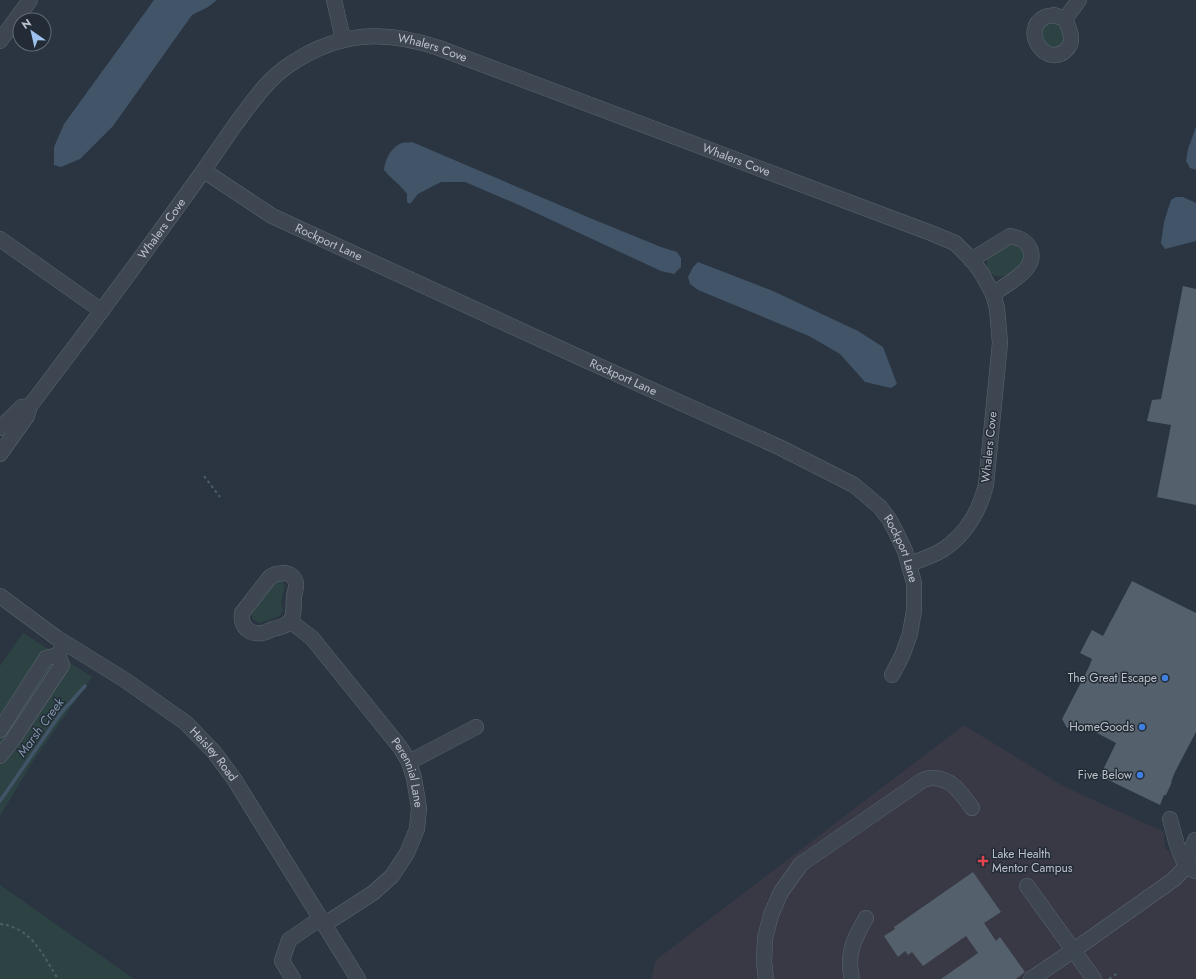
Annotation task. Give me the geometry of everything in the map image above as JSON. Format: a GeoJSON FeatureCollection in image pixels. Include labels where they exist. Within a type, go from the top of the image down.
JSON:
{"type":"FeatureCollection","features":[{"type":"Feature","properties":{"kind":"street"},"geometry":{"type":"LineString","coordinates":[[0,41],[30,0]]}},
{"type":"Feature","properties":{"kind":"street"},"geometry":{"type":"LineString","coordinates":[[334,0],[343,39]]}},
{"type":"Feature","properties":{"kind":"street"},"geometry":{"type":"LineString","coordinates":[[1065,19],[1079,0]]}},
{"type":"Feature","properties":{"kind":"street","name":"Whalers Cove"},"geometry":{"type":"LineString","coordinates":[[0,454],[27,416],[30,406],[102,311],[204,170],[251,102],[266,84],[291,63],[324,46],[343,39],[382,36],[421,42],[439,48],[931,233],[955,243],[972,260],[993,294],[997,308],[1000,343],[986,485],[976,514],[963,532],[952,542],[933,555],[909,564]]}},
{"type":"Feature","properties":{"kind":"street","name":"Rockport Lane"},"geometry":{"type":"LineString","coordinates":[[204,170],[272,216],[588,362],[779,448],[844,479],[859,489],[880,507],[895,530],[905,551],[914,583],[914,610],[910,634],[906,647],[892,675]]}},
{"type":"Feature","properties":{"kind":"street"},"geometry":{"type":"LineString","coordinates":[[972,260],[1010,236],[1026,242],[1029,246],[1032,254],[1031,263],[1026,271],[993,294]]}},
{"type":"Feature","properties":{"kind":"street"},"geometry":{"type":"LineString","coordinates":[[0,239],[102,311]]}},
{"type":"Feature","properties":{"kind":"street","name":"Whalers Cove"},"geometry":{"type":"LineString","coordinates":[[0,428],[22,407],[30,406]]}},
{"type":"Feature","properties":{"kind":"street","name":"Heisley Road"},"geometry":{"type":"LineString","coordinates":[[0,596],[61,649],[126,680],[186,723],[214,752],[234,779],[323,921],[356,978]]}},
{"type":"Feature","properties":{"kind":"street","name":"Perennial Lane"},"geometry":{"type":"LineString","coordinates":[[290,621],[312,638],[400,747],[414,778],[418,808],[417,829],[407,853],[392,876],[373,893],[289,940],[282,961],[293,979]]}},
{"type":"Feature","properties":{"kind":"street"},"geometry":{"type":"LineString","coordinates":[[0,730],[46,658],[61,649],[62,664],[12,741],[0,756]]}},
{"type":"Feature","properties":{"kind":"street"},"geometry":{"type":"LineString","coordinates":[[408,762],[476,727]]}},
{"type":"Feature","properties":{"kind":"street"},"geometry":{"type":"LineString","coordinates":[[766,979],[764,962],[765,938],[771,915],[781,892],[801,864],[923,780],[932,778],[944,780],[958,789],[972,808]]}},
{"type":"Feature","properties":{"kind":"street"},"geometry":{"type":"LineString","coordinates":[[1170,819],[1177,845],[1191,868]]}},
{"type":"Feature","properties":{"kind":"street"},"geometry":{"type":"LineString","coordinates":[[1031,979],[1191,868],[1195,840]]}},
{"type":"Feature","properties":{"kind":"street"},"geometry":{"type":"LineString","coordinates":[[1027,886],[1094,979]]}},
{"type":"Feature","properties":{"kind":"street"},"geometry":{"type":"LineString","coordinates":[[852,979],[849,969],[851,951],[856,935],[866,918]]}},
{"type":"Feature","properties":{"kind":"path"},"geometry":{"type":"LineString","coordinates":[[204,476],[220,497]]}},
{"type":"Feature","properties":{"kind":"path"},"geometry":{"type":"LineString","coordinates":[[0,924],[6,924],[25,932],[36,944],[58,979]]}},
{"type":"Feature","properties":{"kind":"path"},"geometry":{"type":"LineString","coordinates":[[1109,979],[1118,973]]}},
{"type":"Feature","properties":{"kind":"shaded area"},"geometry":{"type":"Polygon","coordinates":[[[154,0],[217,0],[208,7],[192,15],[113,126],[80,159],[61,167],[54,165],[54,147],[64,124],[154,0]]]}},
{"type":"Feature","properties":{"kind":"shaded area"},"geometry":{"type":"Polygon","coordinates":[[[1196,127],[1196,170],[1190,168],[1186,161],[1188,149],[1196,127]]]}},
{"type":"Feature","properties":{"kind":"shaded area"},"geometry":{"type":"Polygon","coordinates":[[[412,142],[590,218],[677,252],[681,258],[681,267],[674,274],[661,271],[519,205],[465,182],[441,182],[418,194],[410,204],[407,202],[407,194],[405,191],[384,170],[387,158],[395,147],[402,143],[412,142]]]}},
{"type":"Feature","properties":{"kind":"shaded area"},"geometry":{"type":"Polygon","coordinates":[[[1176,197],[1183,197],[1196,203],[1196,241],[1165,249],[1161,243],[1164,222],[1171,200],[1176,197]]]}},
{"type":"Feature","properties":{"kind":"shaded area"},"geometry":{"type":"Polygon","coordinates":[[[698,262],[773,291],[858,331],[883,347],[897,384],[891,388],[865,382],[840,354],[809,336],[698,290],[690,284],[688,277],[693,267],[698,262]]]}},
{"type":"Feature","properties":{"kind":"shaded area","name":"Lake Health Mentor Campus"},"geometry":{"type":"Polygon","coordinates":[[[964,725],[1063,786],[1164,832],[1165,848],[1196,875],[1196,979],[651,979],[656,960],[964,725]]]}},
{"type":"Feature","properties":{"kind":"green space"},"geometry":{"type":"Polygon","coordinates":[[[1052,21],[1061,23],[1066,40],[1060,46],[1056,47],[1048,46],[1041,38],[1043,27],[1052,21]]]}},
{"type":"Feature","properties":{"kind":"green space"},"geometry":{"type":"Polygon","coordinates":[[[1016,242],[1022,244],[1026,261],[1008,275],[998,276],[987,271],[987,259],[991,253],[1016,242]]]}},
{"type":"Feature","properties":{"kind":"green space"},"geometry":{"type":"Polygon","coordinates":[[[274,581],[281,581],[285,585],[281,603],[283,610],[278,617],[259,623],[253,619],[251,612],[274,581]]]}},
{"type":"Feature","properties":{"kind":"green space"},"geometry":{"type":"Polygon","coordinates":[[[23,633],[92,677],[33,761],[0,816],[0,666],[23,633]]]}},
{"type":"Feature","properties":{"kind":"green space"},"geometry":{"type":"Polygon","coordinates":[[[0,885],[134,979],[0,979],[0,885]]]}},
{"type":"Feature","properties":{"kind":"building"},"geometry":{"type":"Polygon","coordinates":[[[1183,286],[1196,289],[1196,505],[1157,497],[1171,425],[1147,421],[1152,400],[1161,399],[1183,286]]]}},
{"type":"Feature","properties":{"kind":"building"},"geometry":{"type":"Polygon","coordinates":[[[1132,581],[1196,613],[1196,732],[1160,805],[1100,776],[1116,743],[1078,723],[1067,728],[1062,719],[1092,659],[1080,653],[1092,630],[1103,636],[1132,581]]]}},
{"type":"Feature","properties":{"kind":"building"},"geometry":{"type":"Polygon","coordinates":[[[973,872],[1001,912],[984,923],[996,941],[1000,937],[1025,972],[1016,979],[941,979],[978,953],[966,936],[923,966],[912,952],[908,955],[905,951],[898,957],[884,936],[895,929],[894,927],[973,872]]]}},
{"type":"Feature","properties":{"kind":"waterway","name":"Marsh Creek"},"geometry":{"type":"LineString","coordinates":[[0,801],[61,713],[85,686]]}},
{"type":"Feature","properties":{"kind":"place","name":"The Great Escape"},"geometry":{"type":"Point","coordinates":[1165,678]}},
{"type":"Feature","properties":{"kind":"place","name":"HomeGoods"},"geometry":{"type":"Point","coordinates":[1142,727]}},
{"type":"Feature","properties":{"kind":"place","name":"Five Below"},"geometry":{"type":"Point","coordinates":[1140,775]}},
{"type":"Feature","properties":{"kind":"place","name":"Lake Health Mentor Campus"},"geometry":{"type":"Point","coordinates":[983,861]}}]}
